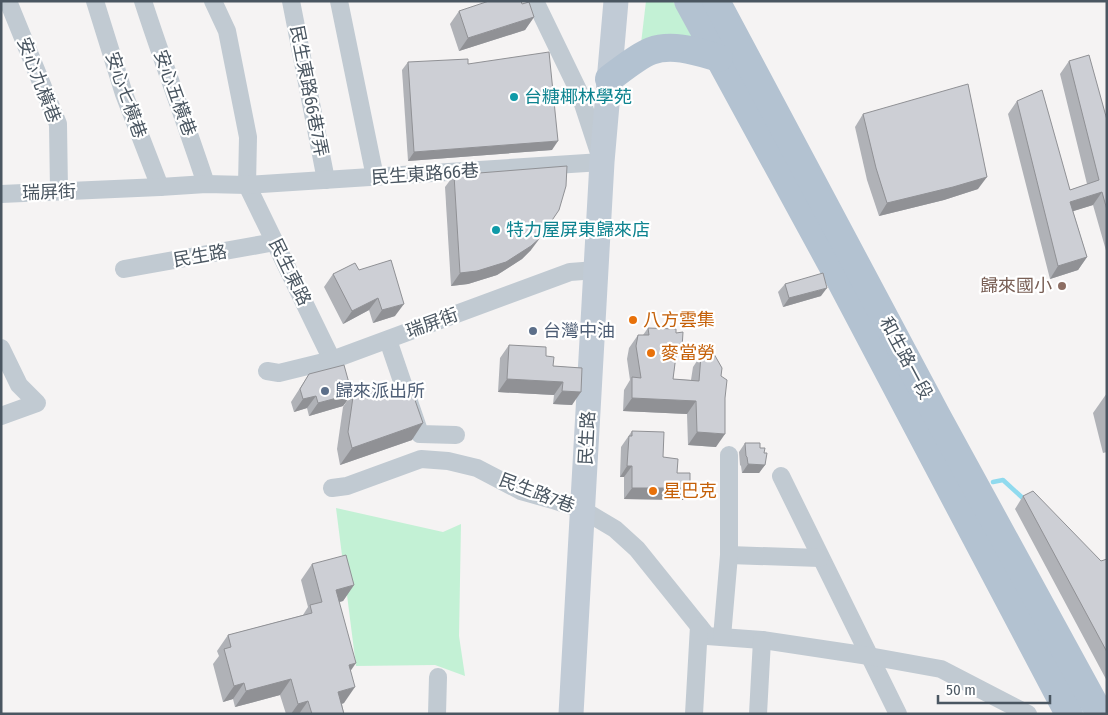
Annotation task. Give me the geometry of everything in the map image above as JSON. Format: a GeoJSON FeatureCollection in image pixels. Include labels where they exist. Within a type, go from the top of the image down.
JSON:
{"type":"FeatureCollection","features":[{"type":"Feature","properties":{"kind":"main road","name":"和生路一段"},"geometry":{"type":"LineString","coordinates":[[688,1],[839,278],[1069,714]]}},
{"type":"Feature","properties":{"kind":"main road","name":"和生路一段"},"geometry":{"type":"LineString","coordinates":[[716,1],[937,416],[1100,714]]}},
{"type":"Feature","properties":{"kind":"main road"},"geometry":{"type":"LineString","coordinates":[[609,78],[650,52],[662,48],[682,48],[719,58]]}},
{"type":"Feature","properties":{"kind":"street","name":"安心九橫巷"},"geometry":{"type":"LineString","coordinates":[[8,1],[58,124],[60,191]]}},
{"type":"Feature","properties":{"kind":"street","name":"安心七橫巷"},"geometry":{"type":"LineString","coordinates":[[95,1],[124,94],[160,187]]}},
{"type":"Feature","properties":{"kind":"street","name":"安心五橫巷"},"geometry":{"type":"LineString","coordinates":[[143,1],[206,184]]}},
{"type":"Feature","properties":{"kind":"street"},"geometry":{"type":"LineString","coordinates":[[213,1],[227,30],[248,137],[248,185]]}},
{"type":"Feature","properties":{"kind":"street","name":"民生東路66巷7弄"},"geometry":{"type":"LineString","coordinates":[[291,1],[326,180]]}},
{"type":"Feature","properties":{"kind":"street"},"geometry":{"type":"LineString","coordinates":[[339,1],[375,177]]}},
{"type":"Feature","properties":{"kind":"street"},"geometry":{"type":"LineString","coordinates":[[535,1],[579,92],[602,162]]}},
{"type":"Feature","properties":{"kind":"street"},"geometry":{"type":"LineString","coordinates":[[602,162],[616,1]]}},
{"type":"Feature","properties":{"kind":"street","name":"民生東路66巷"},"geometry":{"type":"LineString","coordinates":[[248,185],[602,162]]}},
{"type":"Feature","properties":{"kind":"street","name":"民生路"},"geometry":{"type":"LineString","coordinates":[[571,714],[602,162]]}},
{"type":"Feature","properties":{"kind":"street","name":"瑞屏街"},"geometry":{"type":"LineString","coordinates":[[1,194],[206,184],[248,185]]}},
{"type":"Feature","properties":{"kind":"street","name":"民生東路"},"geometry":{"type":"LineString","coordinates":[[248,185],[332,360]]}},
{"type":"Feature","properties":{"kind":"street","name":"民生路"},"geometry":{"type":"LineString","coordinates":[[124,269],[275,242]]}},
{"type":"Feature","properties":{"kind":"street","name":"瑞屏街"},"geometry":{"type":"LineString","coordinates":[[267,372],[279,373],[332,360],[570,272],[596,270]]}},
{"type":"Feature","properties":{"kind":"street"},"geometry":{"type":"LineString","coordinates":[[388,340],[420,434],[456,436]]}},
{"type":"Feature","properties":{"kind":"street"},"geometry":{"type":"LineString","coordinates":[[1,348],[19,385],[37,402],[1,416]]}},
{"type":"Feature","properties":{"kind":"street"},"geometry":{"type":"LineString","coordinates":[[722,637],[729,555],[728,455]]}},
{"type":"Feature","properties":{"kind":"street","name":"民生路7巷"},"geometry":{"type":"LineString","coordinates":[[332,488],[347,486],[421,459],[448,461],[477,468],[521,491],[582,510],[615,529],[636,549],[707,636],[762,640],[941,669],[1028,714]]}},
{"type":"Feature","properties":{"kind":"street"},"geometry":{"type":"LineString","coordinates":[[780,476],[898,714]]}},
{"type":"Feature","properties":{"kind":"street"},"geometry":{"type":"LineString","coordinates":[[729,555],[820,558]]}},
{"type":"Feature","properties":{"kind":"street"},"geometry":{"type":"LineString","coordinates":[[694,714],[699,626]]}},
{"type":"Feature","properties":{"kind":"street"},"geometry":{"type":"LineString","coordinates":[[758,714],[762,640]]}},
{"type":"Feature","properties":{"kind":"street"},"geometry":{"type":"LineString","coordinates":[[438,677],[438,714]]}},
{"type":"Feature","properties":{"kind":"green space"},"geometry":{"type":"Polygon","coordinates":[[[646,1],[673,1],[692,37],[640,52],[646,1]]]}},
{"type":"Feature","properties":{"kind":"green space"},"geometry":{"type":"Polygon","coordinates":[[[336,508],[443,532],[461,524],[459,636],[465,676],[435,665],[356,666],[336,508]]]}},
{"type":"Feature","properties":{"kind":"building"},"geometry":{"type":"Polygon","coordinates":[[[489,1],[521,1],[522,4],[529,2],[534,17],[468,38],[459,11],[489,1]]]}},
{"type":"Feature","properties":{"kind":"building","name":"台糖椰林學苑"},"geometry":{"type":"Polygon","coordinates":[[[549,52],[558,141],[414,152],[408,62],[468,59],[468,64],[549,52]]]}},
{"type":"Feature","properties":{"kind":"building"},"geometry":{"type":"Polygon","coordinates":[[[1089,55],[1107,120],[1107,210],[1102,192],[1070,202],[1087,257],[1058,266],[1017,101],[1042,90],[1070,190],[1099,180],[1069,61],[1089,55]]]}},
{"type":"Feature","properties":{"kind":"building"},"geometry":{"type":"Polygon","coordinates":[[[968,84],[987,177],[887,203],[876,168],[863,114],[968,84]]]}},
{"type":"Feature","properties":{"kind":"building","name":"特力屋屏東歸來店"},"geometry":{"type":"Polygon","coordinates":[[[567,166],[566,186],[559,210],[540,238],[506,262],[477,271],[460,273],[454,175],[567,166]]]}},
{"type":"Feature","properties":{"kind":"building"},"geometry":{"type":"Polygon","coordinates":[[[391,260],[404,304],[382,310],[378,298],[352,311],[333,274],[355,263],[359,270],[391,260]]]}},
{"type":"Feature","properties":{"kind":"building"},"geometry":{"type":"Polygon","coordinates":[[[823,273],[827,288],[789,298],[785,284],[823,273]]]}},
{"type":"Feature","properties":{"kind":"building"},"geometry":{"type":"Polygon","coordinates":[[[648,328],[676,329],[676,333],[683,332],[682,348],[677,348],[673,379],[699,381],[701,355],[714,354],[722,368],[721,376],[727,380],[725,434],[697,432],[696,401],[632,398],[632,377],[641,378],[636,346],[638,335],[649,335],[648,328]]]}},
{"type":"Feature","properties":{"kind":"building"},"geometry":{"type":"Polygon","coordinates":[[[509,345],[546,347],[546,356],[554,357],[553,366],[582,368],[581,392],[562,391],[563,382],[507,379],[509,345]]]}},
{"type":"Feature","properties":{"kind":"building"},"geometry":{"type":"Polygon","coordinates":[[[344,365],[352,394],[318,403],[316,396],[303,399],[300,389],[309,374],[344,365]]]}},
{"type":"Feature","properties":{"kind":"building"},"geometry":{"type":"Polygon","coordinates":[[[409,383],[423,423],[352,448],[348,432],[354,390],[379,384],[382,391],[409,383]]]}},
{"type":"Feature","properties":{"kind":"building"},"geometry":{"type":"Polygon","coordinates":[[[632,431],[664,432],[663,457],[678,459],[677,473],[690,473],[690,488],[632,488],[632,466],[627,466],[629,436],[632,436],[632,431]]]}},
{"type":"Feature","properties":{"kind":"building"},"geometry":{"type":"Polygon","coordinates":[[[745,443],[760,443],[760,448],[765,448],[764,453],[767,453],[765,465],[748,464],[745,443]]]}},
{"type":"Feature","properties":{"kind":"building"},"geometry":{"type":"Polygon","coordinates":[[[1033,491],[1101,561],[1107,559],[1107,652],[1023,496],[1033,491]]]}},
{"type":"Feature","properties":{"kind":"building"},"geometry":{"type":"Polygon","coordinates":[[[346,555],[354,585],[336,590],[356,663],[349,665],[355,687],[338,692],[344,714],[312,714],[308,701],[298,704],[291,679],[246,691],[244,683],[234,686],[224,649],[231,647],[228,635],[312,613],[310,605],[322,602],[312,564],[346,555]]]}},
{"type":"Feature","properties":{"kind":"waterway"},"geometry":{"type":"LineString","coordinates":[[993,482],[1003,480],[1026,501]]}},
{"type":"Feature","properties":{"kind":"place","name":"台糖椰林學苑"},"geometry":{"type":"Point","coordinates":[514,97]}},
{"type":"Feature","properties":{"kind":"place","name":"特力屋屏東歸來店"},"geometry":{"type":"Point","coordinates":[496,230]}},
{"type":"Feature","properties":{"kind":"place","name":"歸來國小"},"geometry":{"type":"Point","coordinates":[1062,286]}},
{"type":"Feature","properties":{"kind":"place","name":"八方雲集"},"geometry":{"type":"Point","coordinates":[633,320]}},
{"type":"Feature","properties":{"kind":"place","name":"台灣中油"},"geometry":{"type":"Point","coordinates":[533,331]}},
{"type":"Feature","properties":{"kind":"place","name":"麥當勞"},"geometry":{"type":"Point","coordinates":[651,353]}},
{"type":"Feature","properties":{"kind":"place","name":"歸來派出所"},"geometry":{"type":"Point","coordinates":[325,391]}},
{"type":"Feature","properties":{"kind":"place","name":"星巴克"},"geometry":{"type":"Point","coordinates":[653,491]}}]}
